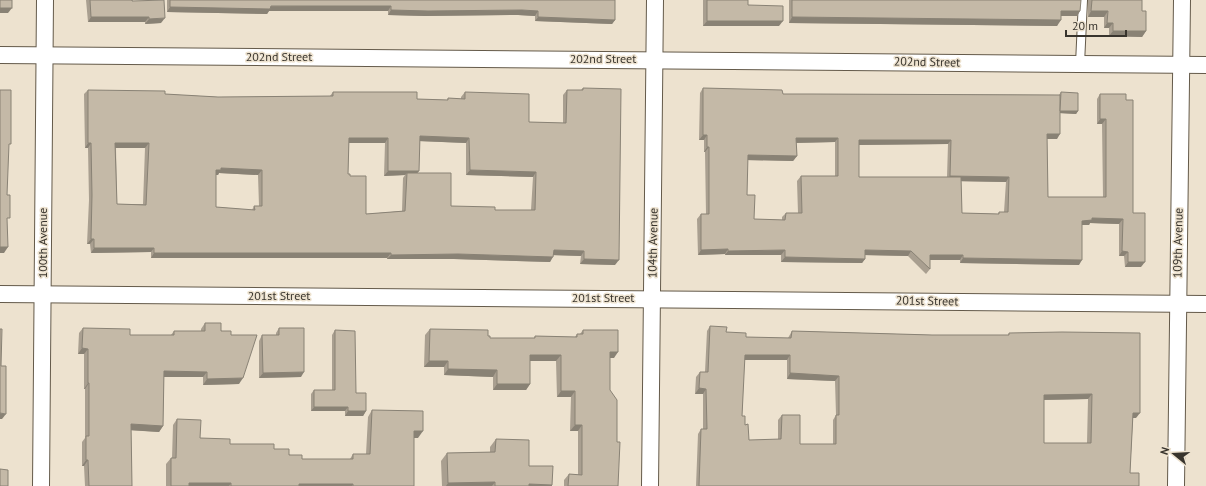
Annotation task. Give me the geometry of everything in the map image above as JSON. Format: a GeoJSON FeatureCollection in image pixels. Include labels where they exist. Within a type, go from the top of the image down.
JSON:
{"type":"FeatureCollection","features":[{"type":"Feature","properties":{"kind":"street","name":"100th Avenue"},"geometry":{"type":"LineString","coordinates":[[41,486],[45,0]]}},
{"type":"Feature","properties":{"kind":"street","name":"104th Avenue"},"geometry":{"type":"LineString","coordinates":[[650,486],[655,0]]}},
{"type":"Feature","properties":{"kind":"street","name":"109th Avenue"},"geometry":{"type":"LineString","coordinates":[[1176,486],[1177,303],[1182,0]]}},
{"type":"Feature","properties":{"kind":"street","name":"202nd Street"},"geometry":{"type":"LineString","coordinates":[[0,55],[654,59],[1206,65]]}},
{"type":"Feature","properties":{"kind":"street","name":"201st Street"},"geometry":{"type":"LineString","coordinates":[[0,294],[1206,304]]}},
{"type":"Feature","properties":{"kind":"lane"},"geometry":{"type":"LineString","coordinates":[[1080,64],[1083,0]]}},
{"type":"Feature","properties":{"kind":"building"},"geometry":{"type":"Polygon","coordinates":[[[0,0],[12,0],[12,8],[0,8],[0,0]]]}},
{"type":"Feature","properties":{"kind":"building"},"geometry":{"type":"Polygon","coordinates":[[[90,0],[164,0],[165,18],[149,19],[149,17],[91,17],[90,0]]]}},
{"type":"Feature","properties":{"kind":"building"},"geometry":{"type":"Polygon","coordinates":[[[170,0],[615,0],[615,20],[538,17],[538,11],[522,10],[391,10],[391,6],[271,6],[270,9],[170,7],[170,0]]]}},
{"type":"Feature","properties":{"kind":"building"},"geometry":{"type":"Polygon","coordinates":[[[707,0],[748,0],[748,5],[783,6],[783,21],[707,21],[707,0]]]}},
{"type":"Feature","properties":{"kind":"building"},"geometry":{"type":"Polygon","coordinates":[[[792,0],[1081,0],[1080,11],[1061,11],[1061,20],[792,17],[792,0]]]}},
{"type":"Feature","properties":{"kind":"building"},"geometry":{"type":"Polygon","coordinates":[[[1092,0],[1142,0],[1142,11],[1146,11],[1146,31],[1113,31],[1113,23],[1107,23],[1108,11],[1091,11],[1092,0]]]}},
{"type":"Feature","properties":{"kind":"building"},"geometry":{"type":"Polygon","coordinates":[[[583,88],[621,89],[619,260],[584,259],[584,251],[554,250],[553,257],[458,254],[391,255],[391,253],[154,253],[154,248],[94,248],[94,239],[91,239],[91,143],[88,143],[88,90],[165,91],[165,94],[218,97],[333,96],[333,92],[417,92],[417,99],[448,100],[448,98],[465,99],[465,92],[529,94],[529,122],[566,123],[567,90],[583,90],[583,88]],[[420,136],[419,171],[388,171],[388,138],[349,138],[348,174],[350,174],[350,176],[366,176],[366,214],[405,211],[407,173],[451,173],[451,206],[495,207],[495,210],[535,210],[536,172],[470,170],[469,138],[420,136]],[[115,143],[117,204],[146,205],[149,143],[115,143]],[[221,168],[221,170],[216,170],[216,207],[255,210],[254,206],[262,206],[262,170],[221,168]]]}},
{"type":"Feature","properties":{"kind":"building"},"geometry":{"type":"Polygon","coordinates":[[[703,88],[782,90],[783,94],[1060,95],[1060,134],[1047,134],[1048,197],[1106,197],[1106,119],[1100,119],[1100,94],[1126,94],[1126,100],[1133,100],[1133,213],[1145,213],[1145,262],[1128,262],[1128,252],[1122,251],[1123,219],[1092,218],[1092,220],[1082,221],[1082,260],[963,258],[963,255],[930,255],[930,269],[911,251],[865,250],[865,259],[785,257],[785,250],[701,250],[701,214],[709,214],[709,147],[707,147],[707,135],[703,135],[703,88]],[[796,138],[797,156],[748,155],[747,195],[755,195],[754,219],[785,220],[786,213],[802,213],[801,176],[838,176],[838,138],[796,138]],[[859,140],[859,177],[961,177],[962,213],[999,214],[999,212],[1008,212],[1009,177],[950,176],[951,140],[859,140]]]}},
{"type":"Feature","properties":{"kind":"building"},"geometry":{"type":"Polygon","coordinates":[[[0,90],[11,90],[11,144],[9,144],[7,195],[10,195],[10,218],[7,218],[8,247],[0,247],[0,90]]]}},
{"type":"Feature","properties":{"kind":"building"},"geometry":{"type":"Polygon","coordinates":[[[1061,92],[1078,93],[1078,111],[1060,111],[1061,92]]]}},
{"type":"Feature","properties":{"kind":"building"},"geometry":{"type":"Polygon","coordinates":[[[205,323],[221,323],[221,331],[231,331],[231,335],[257,335],[243,378],[207,379],[207,372],[164,371],[163,426],[131,424],[132,486],[89,486],[88,460],[86,460],[86,436],[89,436],[88,349],[82,348],[83,328],[130,329],[130,335],[174,335],[174,331],[205,331],[205,323]]]}},
{"type":"Feature","properties":{"kind":"building"},"geometry":{"type":"Polygon","coordinates":[[[710,326],[727,327],[726,332],[746,333],[746,337],[791,338],[792,331],[932,335],[1009,335],[1009,333],[1062,332],[1140,333],[1140,413],[1133,413],[1130,473],[1139,473],[1139,486],[699,486],[701,429],[707,429],[706,389],[699,388],[700,372],[708,372],[710,326]],[[745,355],[742,416],[745,416],[745,425],[748,424],[749,440],[781,439],[782,415],[800,415],[800,444],[836,444],[836,415],[839,415],[839,376],[790,373],[790,355],[745,355]],[[1092,394],[1044,395],[1044,443],[1091,443],[1092,394]]]}},
{"type":"Feature","properties":{"kind":"building"},"geometry":{"type":"Polygon","coordinates":[[[279,328],[304,328],[304,372],[263,373],[262,335],[279,335],[279,328]]]}},
{"type":"Feature","properties":{"kind":"building"},"geometry":{"type":"Polygon","coordinates":[[[0,329],[2,329],[1,366],[6,366],[6,414],[0,413],[0,329]]]}},
{"type":"Feature","properties":{"kind":"building"},"geometry":{"type":"Polygon","coordinates":[[[430,329],[488,330],[488,336],[490,336],[490,338],[535,338],[535,336],[577,337],[577,334],[583,334],[583,330],[618,330],[618,352],[610,352],[610,390],[617,400],[617,442],[620,442],[618,486],[568,486],[569,474],[582,475],[582,425],[575,425],[575,391],[561,391],[561,355],[530,355],[530,384],[497,384],[497,370],[448,369],[448,361],[429,361],[430,329]]]}},
{"type":"Feature","properties":{"kind":"building"},"geometry":{"type":"Polygon","coordinates":[[[335,330],[355,331],[356,393],[366,393],[366,411],[348,411],[348,407],[314,407],[314,390],[335,390],[335,330]]]}},
{"type":"Feature","properties":{"kind":"building"},"geometry":{"type":"Polygon","coordinates":[[[372,410],[423,411],[423,431],[414,431],[414,486],[299,484],[299,486],[231,486],[231,483],[189,483],[189,486],[171,486],[171,458],[176,458],[177,419],[201,420],[200,438],[230,439],[230,444],[274,444],[274,449],[289,449],[289,455],[302,455],[302,459],[353,459],[353,454],[370,454],[372,410]]]}},
{"type":"Feature","properties":{"kind":"building"},"geometry":{"type":"Polygon","coordinates":[[[496,439],[529,440],[529,466],[553,466],[552,485],[529,484],[529,486],[495,486],[495,482],[448,483],[447,453],[495,452],[496,439]]]}},
{"type":"Feature","properties":{"kind":"building"},"geometry":{"type":"Polygon","coordinates":[[[0,469],[8,470],[8,486],[0,486],[0,469]]]}}]}
